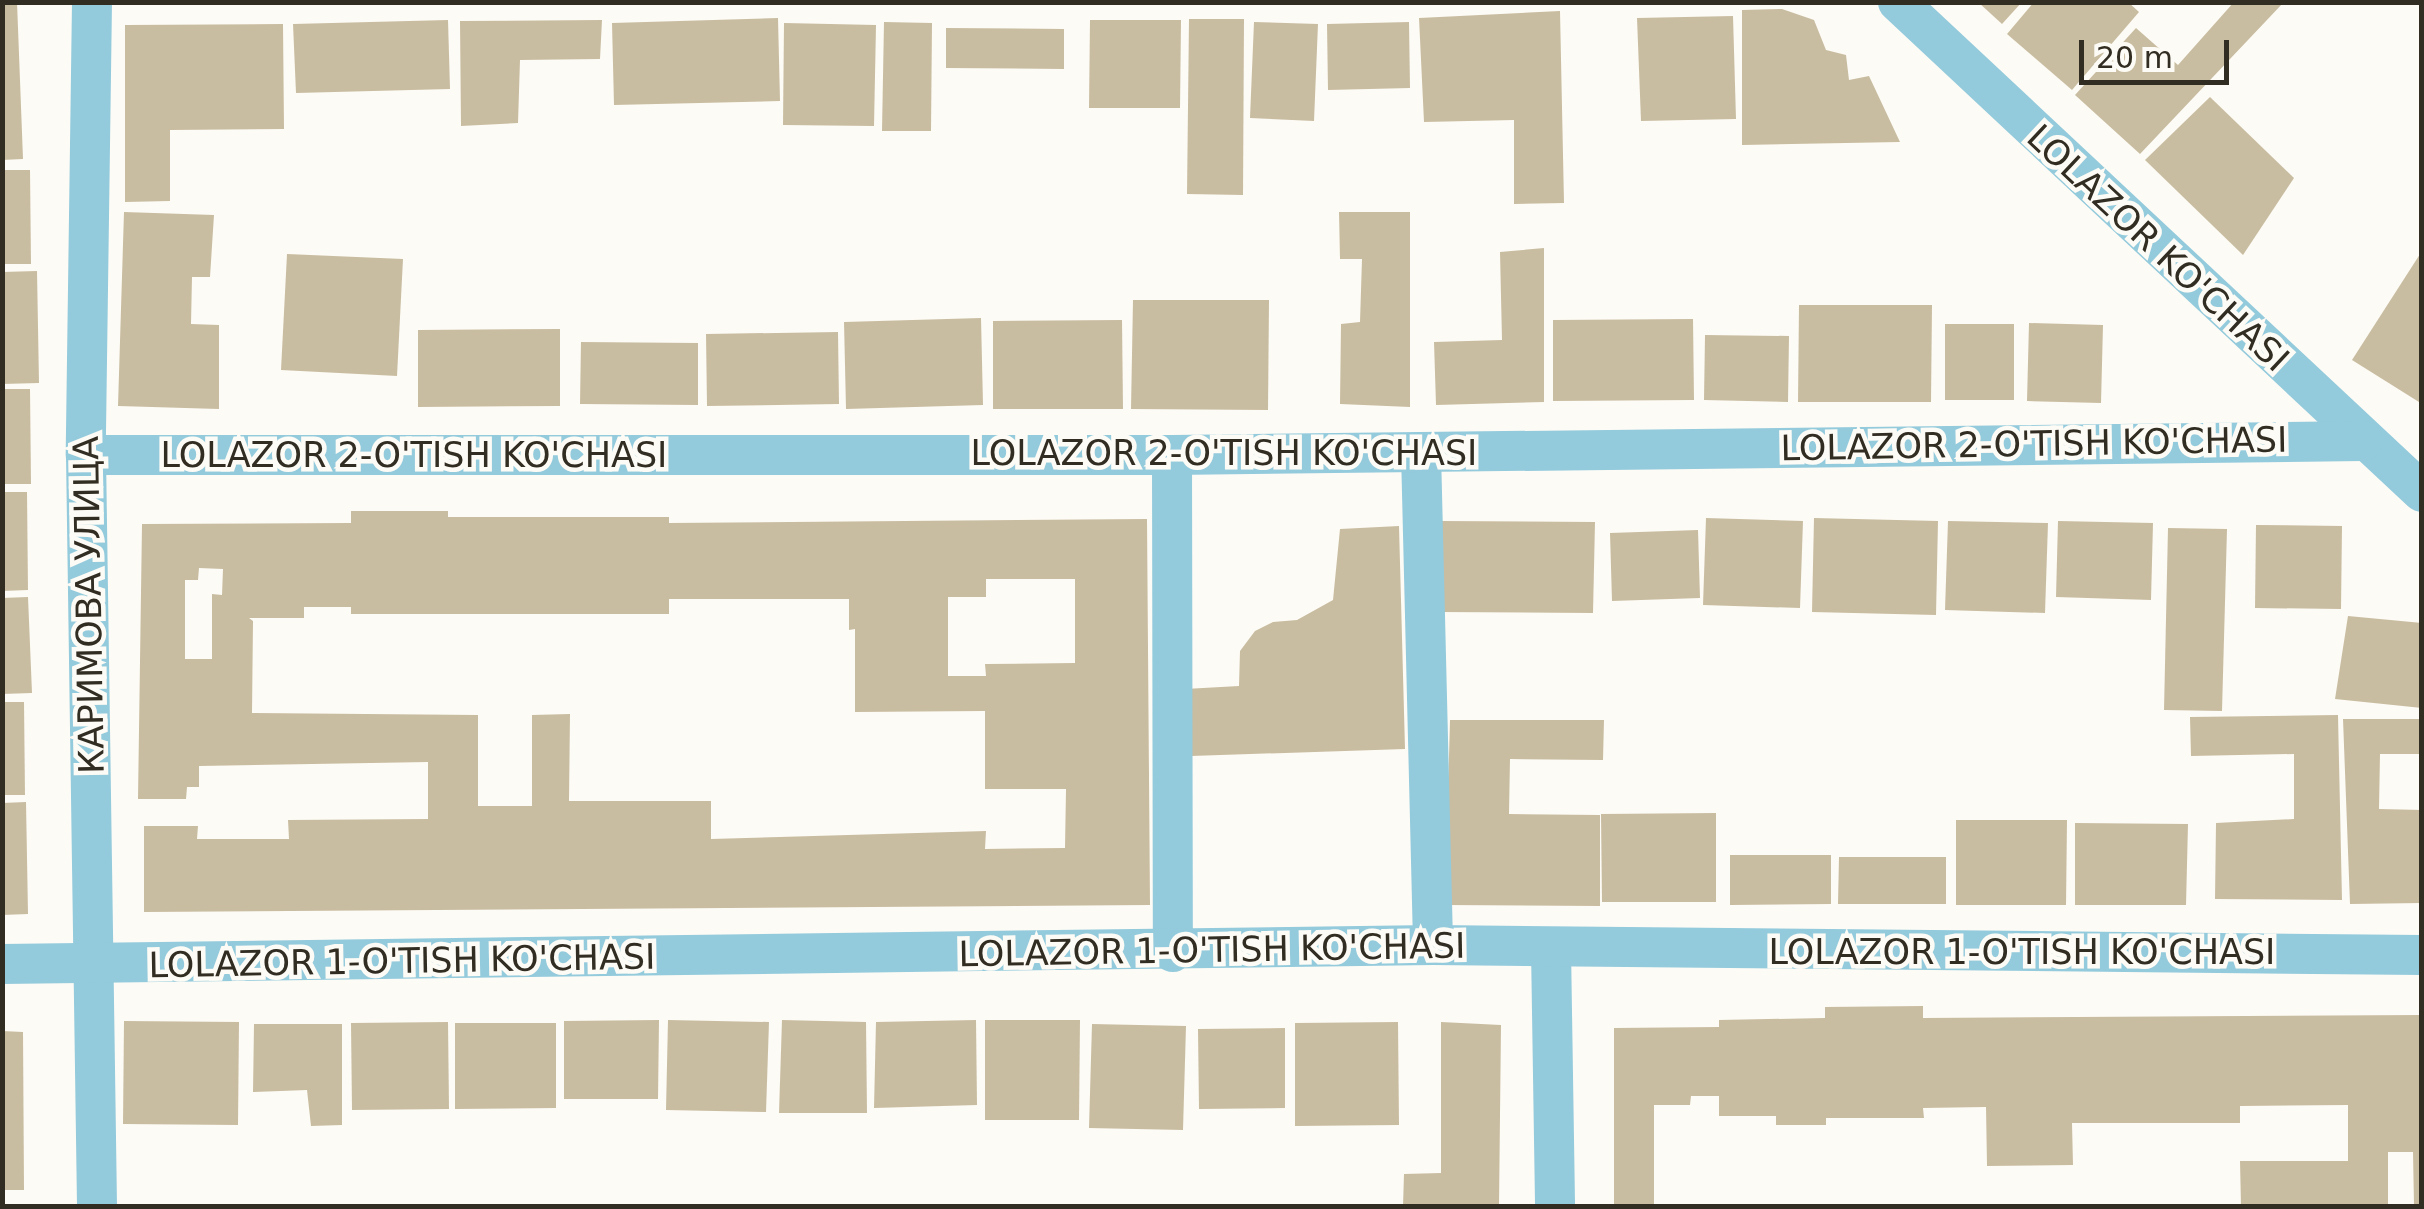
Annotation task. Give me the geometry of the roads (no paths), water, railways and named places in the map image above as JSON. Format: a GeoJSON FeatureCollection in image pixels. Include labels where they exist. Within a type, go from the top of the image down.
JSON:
{"type":"FeatureCollection","features":[{"type":"Feature","properties":{"kind":"street","name":"КАРИМОВА УЛИЦА"},"geometry":{"type":"LineString","coordinates":[[92,2],[86,456],[98,1206]]}},
{"type":"Feature","properties":{"kind":"street","name":"LOLAZOR KO'CHASI"},"geometry":{"type":"LineString","coordinates":[[1898,2],[2362,441],[2420,489]]}},
{"type":"Feature","properties":{"kind":"street","name":"LOLAZOR 2-O'TISH KO'CHASI"},"geometry":{"type":"LineString","coordinates":[[86,456],[1172,455],[2362,441]]}},
{"type":"Feature","properties":{"kind":"street"},"geometry":{"type":"LineString","coordinates":[[1420,452],[1433,946]]}},
{"type":"Feature","properties":{"kind":"street"},"geometry":{"type":"LineString","coordinates":[[1172,455],[1173,952]]}},
{"type":"Feature","properties":{"kind":"street","name":"LOLAZOR 1-O'TISH KO'CHASI"},"geometry":{"type":"LineString","coordinates":[[2,964],[1433,946],[2422,955]]}},
{"type":"Feature","properties":{"kind":"street"},"geometry":{"type":"LineString","coordinates":[[1550,948],[1555,1206]]}}]}
